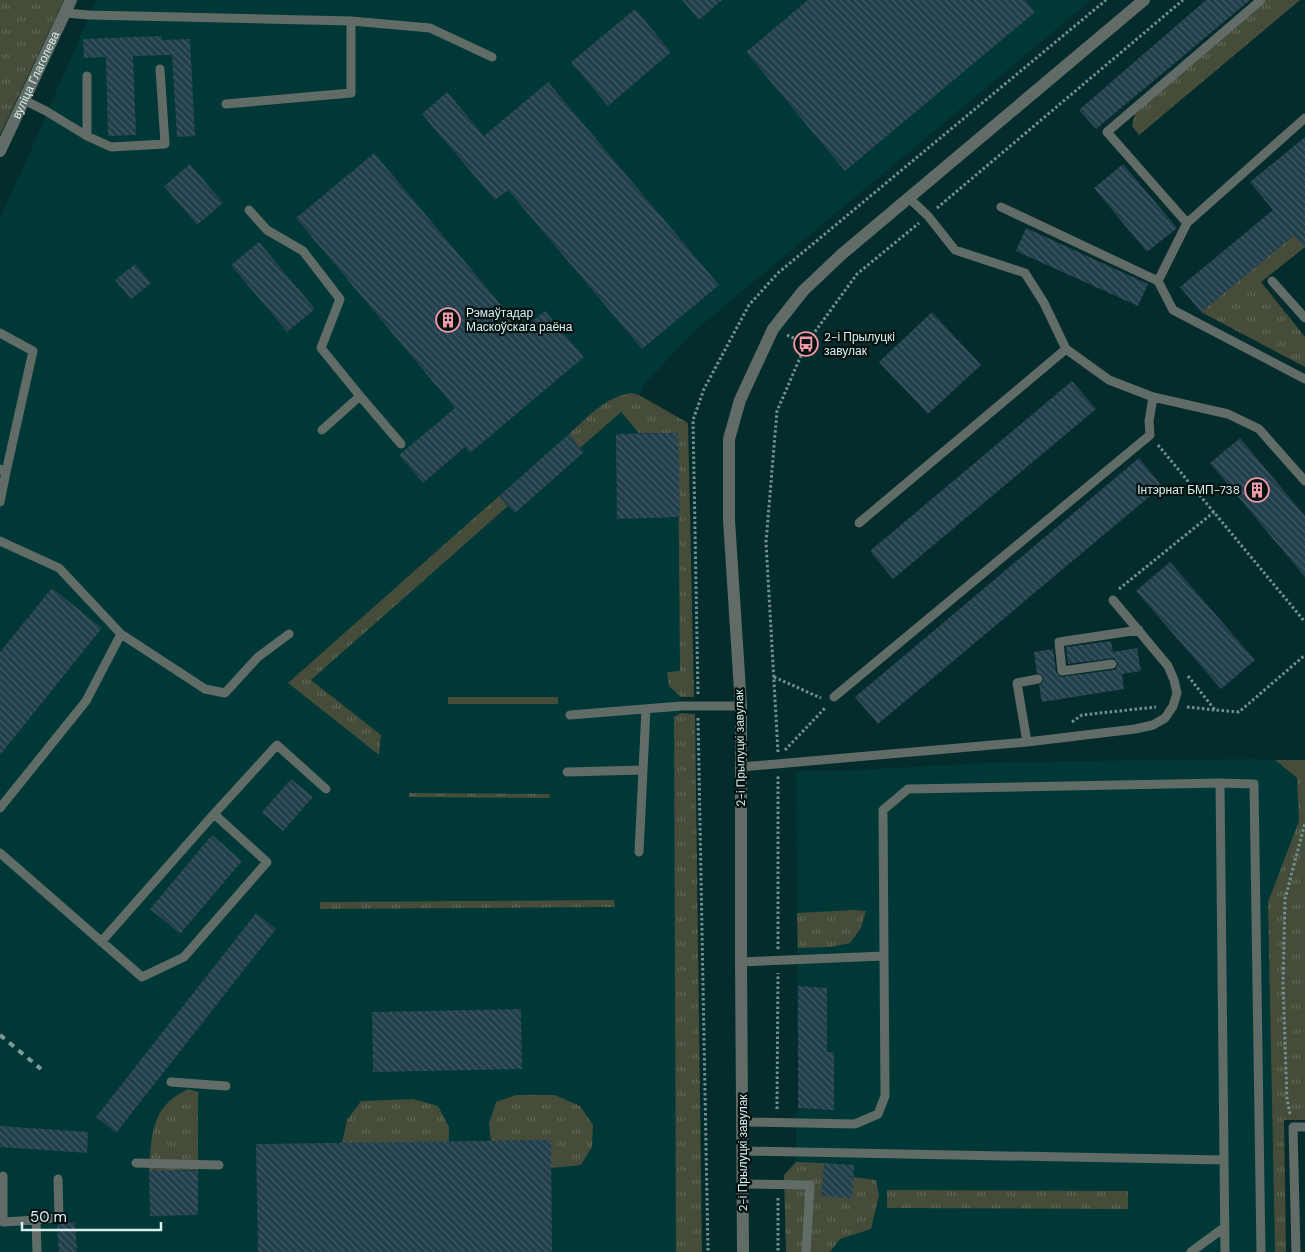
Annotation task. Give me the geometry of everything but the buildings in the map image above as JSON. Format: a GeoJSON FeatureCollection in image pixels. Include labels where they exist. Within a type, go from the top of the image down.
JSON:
{"type":"FeatureCollection","features":[{"type":"Feature","properties":{"kind":"street","name":"вуліца Глаголева"},"geometry":{"type":"LineString","coordinates":[[0,151],[71,0]]}},
{"type":"Feature","properties":{"kind":"street","name":"2-і Прылуцкі завулак"},"geometry":{"type":"LineString","coordinates":[[743,1252],[741,706],[729,520],[729,439],[740,400],[773,328],[803,291],[842,254],[1144,0]]}},
{"type":"Feature","properties":{"kind":"lane"},"geometry":{"type":"LineString","coordinates":[[1187,223],[1107,132],[1261,0]]}},
{"type":"Feature","properties":{"kind":"lane"},"geometry":{"type":"LineString","coordinates":[[65,13],[351,21],[430,28],[492,57]]}},
{"type":"Feature","properties":{"kind":"lane"},"geometry":{"type":"LineString","coordinates":[[226,104],[352,93],[351,21]]}},
{"type":"Feature","properties":{"kind":"lane"},"geometry":{"type":"LineString","coordinates":[[24,100],[87,136],[111,147],[165,144],[160,69]]}},
{"type":"Feature","properties":{"kind":"lane"},"geometry":{"type":"LineString","coordinates":[[87,76],[87,136]]}},
{"type":"Feature","properties":{"kind":"lane"},"geometry":{"type":"LineString","coordinates":[[1158,282],[1187,223],[1305,118]]}},
{"type":"Feature","properties":{"kind":"lane"},"geometry":{"type":"LineString","coordinates":[[909,198],[928,216],[955,250],[1024,273],[1044,303],[1066,349],[1109,380],[1153,397],[1228,414],[1259,429],[1305,481]]}},
{"type":"Feature","properties":{"kind":"lane"},"geometry":{"type":"LineString","coordinates":[[1001,208],[1158,282],[1172,310],[1305,379]]}},
{"type":"Feature","properties":{"kind":"lane"},"geometry":{"type":"LineString","coordinates":[[249,210],[267,230],[303,251],[340,299],[321,348],[401,444]]}},
{"type":"Feature","properties":{"kind":"lane"},"geometry":{"type":"LineString","coordinates":[[1272,281],[1305,318]]}},
{"type":"Feature","properties":{"kind":"lane"},"geometry":{"type":"LineString","coordinates":[[0,333],[33,351],[3,470],[0,502]]}},
{"type":"Feature","properties":{"kind":"lane"},"geometry":{"type":"LineString","coordinates":[[859,523],[1066,349]]}},
{"type":"Feature","properties":{"kind":"lane"},"geometry":{"type":"LineString","coordinates":[[322,430],[360,396]]}},
{"type":"Feature","properties":{"kind":"lane"},"geometry":{"type":"LineString","coordinates":[[832,700],[1150,435],[1149,421],[1153,397]]}},
{"type":"Feature","properties":{"kind":"lane"},"geometry":{"type":"LineString","coordinates":[[0,541],[59,568],[121,634],[205,689],[225,693],[258,657],[290,634]]}},
{"type":"Feature","properties":{"kind":"lane"},"geometry":{"type":"LineString","coordinates":[[741,767],[1027,742],[1135,729],[1153,725],[1165,718],[1174,706],[1176,693],[1174,680],[1168,666],[1138,630],[1115,595]]}},
{"type":"Feature","properties":{"kind":"lane"},"geometry":{"type":"LineString","coordinates":[[1112,664],[1062,671],[1059,642],[1138,630]]}},
{"type":"Feature","properties":{"kind":"lane"},"geometry":{"type":"LineString","coordinates":[[0,808],[86,701],[121,634]]}},
{"type":"Feature","properties":{"kind":"lane"},"geometry":{"type":"LineString","coordinates":[[1027,742],[1017,684],[1038,679]]}},
{"type":"Feature","properties":{"kind":"lane"},"geometry":{"type":"LineString","coordinates":[[570,715],[681,706],[741,706]]}},
{"type":"Feature","properties":{"kind":"lane"},"geometry":{"type":"LineString","coordinates":[[639,852],[646,709]]}},
{"type":"Feature","properties":{"kind":"lane"},"geometry":{"type":"LineString","coordinates":[[101,942],[277,745],[326,789]]}},
{"type":"Feature","properties":{"kind":"lane"},"geometry":{"type":"LineString","coordinates":[[568,772],[643,770]]}},
{"type":"Feature","properties":{"kind":"lane"},"geometry":{"type":"LineString","coordinates":[[1220,783],[1225,1252]]}},
{"type":"Feature","properties":{"kind":"lane"},"geometry":{"type":"LineString","coordinates":[[743,1120],[777,1123],[856,1124],[878,1114],[885,1096],[883,810],[908,789],[1254,784],[1261,1252]]}},
{"type":"Feature","properties":{"kind":"lane"},"geometry":{"type":"LineString","coordinates":[[0,853],[142,977],[184,957],[267,862],[214,814]]}},
{"type":"Feature","properties":{"kind":"lane"},"geometry":{"type":"LineString","coordinates":[[741,962],[884,956]]}},
{"type":"Feature","properties":{"kind":"lane"},"geometry":{"type":"LineString","coordinates":[[171,1082],[226,1086]]}},
{"type":"Feature","properties":{"kind":"lane"},"geometry":{"type":"LineString","coordinates":[[1296,1252],[1293,1127],[1305,1127]]}},
{"type":"Feature","properties":{"kind":"lane"},"geometry":{"type":"LineString","coordinates":[[742,1151],[1224,1160]]}},
{"type":"Feature","properties":{"kind":"lane"},"geometry":{"type":"LineString","coordinates":[[136,1163],[219,1165]]}},
{"type":"Feature","properties":{"kind":"lane"},"geometry":{"type":"LineString","coordinates":[[3,1176],[3,1222],[59,1217],[58,1179]]}},
{"type":"Feature","properties":{"kind":"lane"},"geometry":{"type":"LineString","coordinates":[[742,1184],[810,1184],[806,1252]]}},
{"type":"Feature","properties":{"kind":"lane"},"geometry":{"type":"LineString","coordinates":[[36,1220],[37,1252]]}},
{"type":"Feature","properties":{"kind":"lane"},"geometry":{"type":"LineString","coordinates":[[1191,1252],[1225,1227]]}},
{"type":"Feature","properties":{"kind":"path"},"geometry":{"type":"LineString","coordinates":[[708,1252],[693,420],[704,388],[749,305],[778,273],[1106,0]]}},
{"type":"Feature","properties":{"kind":"path"},"geometry":{"type":"LineString","coordinates":[[774,677],[832,700],[778,758],[766,542],[777,410],[806,344],[857,274],[1183,0]]}},
{"type":"Feature","properties":{"kind":"path"},"geometry":{"type":"LineString","coordinates":[[773,328],[806,344]]}},
{"type":"Feature","properties":{"kind":"path"},"geometry":{"type":"LineString","coordinates":[[1150,435],[1305,622]]}},
{"type":"Feature","properties":{"kind":"path"},"geometry":{"type":"LineString","coordinates":[[1115,595],[1214,512]]}},
{"type":"Feature","properties":{"kind":"path"},"geometry":{"type":"LineString","coordinates":[[1050,739],[1082,715],[1174,706],[1238,712],[1305,655]]}},
{"type":"Feature","properties":{"kind":"path"},"geometry":{"type":"LineString","coordinates":[[1184,672],[1215,710]]}},
{"type":"Feature","properties":{"kind":"path"},"geometry":{"type":"LineString","coordinates":[[777,1123],[778,764]]}},
{"type":"Feature","properties":{"kind":"path"},"geometry":{"type":"LineString","coordinates":[[1293,1127],[1287,1099],[1283,984],[1285,899],[1305,823]]}},
{"type":"Feature","properties":{"kind":"path"},"geometry":{"type":"LineString","coordinates":[[778,1185],[778,1252]]}},
{"type":"Feature","properties":{"kind":"shaded area"},"geometry":{"type":"Polygon","coordinates":[[[96,0],[1091,0],[697,329],[647,381],[639,395],[678,433],[687,1252],[0,1252],[0,217],[96,0]]]}},
{"type":"Feature","properties":{"kind":"shaded area"},"geometry":{"type":"Polygon","coordinates":[[[1275,760],[1297,778],[1300,821],[1268,902],[1275,1252],[786,1252],[784,1175],[796,1162],[796,1117],[798,1108],[796,771],[855,770],[1001,762],[1275,760]]]}},
{"type":"Feature","properties":{"kind":"green space"},"geometry":{"type":"Polygon","coordinates":[[[0,0],[64,0],[0,135],[0,0]]]}},
{"type":"Feature","properties":{"kind":"green space"},"geometry":{"type":"Polygon","coordinates":[[[1266,0],[1300,0],[1139,135],[1132,126],[1137,107],[1266,0]]]}},
{"type":"Feature","properties":{"kind":"green space"},"geometry":{"type":"Polygon","coordinates":[[[1294,235],[1305,247],[1261,282],[1305,337],[1305,367],[1201,312],[1294,235]]]}},
{"type":"Feature","properties":{"kind":"green space"},"geometry":{"type":"Polygon","coordinates":[[[631,393],[639,395],[688,423],[694,697],[681,697],[669,686],[667,672],[680,671],[678,433],[639,433],[621,412],[580,448],[569,434],[605,403],[631,393]]]}},
{"type":"Feature","properties":{"kind":"green space"},"geometry":{"type":"Polygon","coordinates":[[[499,496],[508,506],[311,680],[381,735],[379,755],[288,683],[499,496]]]}},
{"type":"Feature","properties":{"kind":"green space"},"geometry":{"type":"Polygon","coordinates":[[[448,697],[558,697],[558,704],[448,704],[448,697]]]}},
{"type":"Feature","properties":{"kind":"green space"},"geometry":{"type":"Polygon","coordinates":[[[681,713],[695,714],[702,1252],[676,1252],[674,717],[681,713]]]}},
{"type":"Feature","properties":{"kind":"green space"},"geometry":{"type":"Polygon","coordinates":[[[1275,760],[1305,760],[1305,1120],[1284,1120],[1286,1252],[1275,1252],[1268,902],[1299,821],[1297,778],[1275,760]]]}},
{"type":"Feature","properties":{"kind":"green space"},"geometry":{"type":"Polygon","coordinates":[[[409,793],[549,794],[550,798],[409,797],[409,793]]]}},
{"type":"Feature","properties":{"kind":"green space"},"geometry":{"type":"Polygon","coordinates":[[[614,900],[615,907],[320,909],[320,902],[614,900]]]}},
{"type":"Feature","properties":{"kind":"green space"},"geometry":{"type":"Polygon","coordinates":[[[866,911],[861,928],[850,943],[831,947],[798,948],[797,913],[866,911]]]}},
{"type":"Feature","properties":{"kind":"green space"},"geometry":{"type":"Polygon","coordinates":[[[188,1089],[198,1092],[198,1170],[149,1171],[155,1123],[166,1104],[188,1089]]]}},
{"type":"Feature","properties":{"kind":"green space"},"geometry":{"type":"Polygon","coordinates":[[[516,1095],[555,1095],[580,1106],[593,1125],[592,1147],[581,1165],[551,1168],[551,1140],[491,1141],[489,1123],[496,1102],[516,1095]]]}},
{"type":"Feature","properties":{"kind":"green space"},"geometry":{"type":"Polygon","coordinates":[[[413,1099],[438,1106],[449,1127],[449,1142],[342,1143],[347,1120],[361,1101],[413,1099]]]}},
{"type":"Feature","properties":{"kind":"green space"},"geometry":{"type":"Polygon","coordinates":[[[796,1162],[824,1163],[853,1177],[876,1180],[879,1195],[871,1229],[840,1239],[830,1252],[786,1252],[784,1175],[796,1162]]]}},
{"type":"Feature","properties":{"kind":"green space"},"geometry":{"type":"Polygon","coordinates":[[[887,1190],[1128,1191],[1128,1209],[887,1208],[887,1190]]]}},
{"type":"Feature","properties":{"kind":"railway"},"geometry":{"type":"LineString","coordinates":[[0,1035],[41,1069]]}},
{"type":"Feature","properties":{"kind":"place","name":"Рэмаўтадар Маскоўскага раёна"},"geometry":{"type":"Point","coordinates":[448,320]}},
{"type":"Feature","properties":{"kind":"place","name":"2-і Прылуцкі завулак"},"geometry":{"type":"Point","coordinates":[806,344]}},
{"type":"Feature","properties":{"kind":"place","name":"Інтэрнат БМП-738"},"geometry":{"type":"Point","coordinates":[1257,490]}}]}
